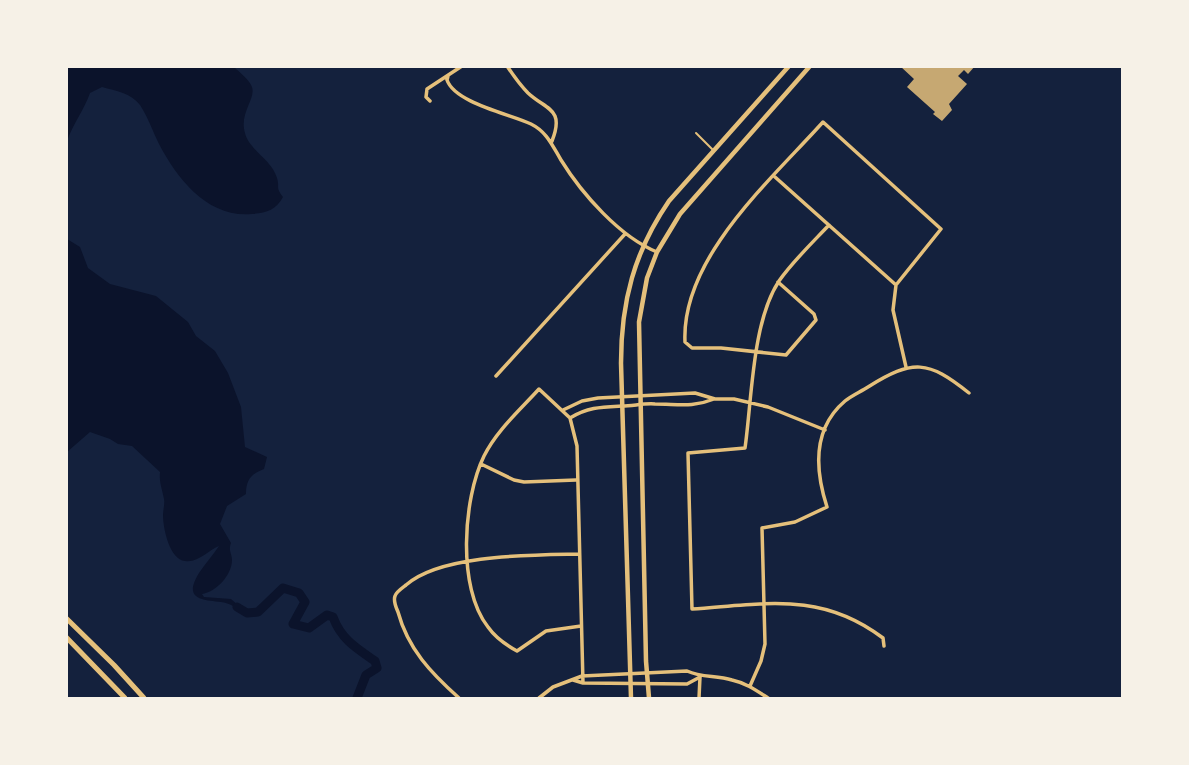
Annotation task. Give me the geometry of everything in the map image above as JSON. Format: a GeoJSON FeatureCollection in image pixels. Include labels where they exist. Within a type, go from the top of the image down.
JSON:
{"type":"FeatureCollection","features":[{"type":"Feature","properties":{"kind":"main road"},"geometry":{"type":"LineString","coordinates":[[631,698],[621,327],[627,291],[642,246],[669,201],[789,66]]}},
{"type":"Feature","properties":{"kind":"main road"},"geometry":{"type":"LineString","coordinates":[[649,698],[639,405],[639,322],[647,278],[657,252],[680,214],[810,66]]}},
{"type":"Feature","properties":{"kind":"main road"},"geometry":{"type":"LineString","coordinates":[[66,629],[69,620],[144,698]]}},
{"type":"Feature","properties":{"kind":"main road"},"geometry":{"type":"LineString","coordinates":[[66,637],[125,698]]}},
{"type":"Feature","properties":{"kind":"street"},"geometry":{"type":"LineString","coordinates":[[429,101],[426,97],[427,89],[462,66]]}},
{"type":"Feature","properties":{"kind":"street"},"geometry":{"type":"LineString","coordinates":[[507,66],[529,93],[553,111],[556,126],[552,141]]}},
{"type":"Feature","properties":{"kind":"street"},"geometry":{"type":"LineString","coordinates":[[448,76],[449,85],[469,100],[532,124],[552,141],[562,161],[625,234],[642,246],[657,252]]}},
{"type":"Feature","properties":{"kind":"street"},"geometry":{"type":"LineString","coordinates":[[778,282],[814,314],[817,320],[786,355],[692,348],[687,345],[685,325],[707,259],[725,231],[823,122],[941,229],[896,285],[892,310],[905,367]]}},
{"type":"Feature","properties":{"kind":"street"},"geometry":{"type":"LineString","coordinates":[[774,176],[896,285]]}},
{"type":"Feature","properties":{"kind":"street"},"geometry":{"type":"LineString","coordinates":[[828,225],[778,282],[762,318],[745,448],[688,453],[692,609],[791,603],[837,611],[866,625],[883,638],[884,646]]}},
{"type":"Feature","properties":{"kind":"street"},"geometry":{"type":"LineString","coordinates":[[496,376],[625,234]]}},
{"type":"Feature","properties":{"kind":"street"},"geometry":{"type":"LineString","coordinates":[[750,686],[765,644],[762,528],[795,522],[827,507],[818,471],[818,454],[831,417],[845,401],[883,377],[905,367],[931,368],[947,376],[969,393]]}},
{"type":"Feature","properties":{"kind":"street"},"geometry":{"type":"LineString","coordinates":[[580,626],[546,631],[517,651],[487,627],[472,591],[465,532],[474,480],[497,436],[539,389],[570,418],[576,446],[583,683]]}},
{"type":"Feature","properties":{"kind":"street"},"geometry":{"type":"LineString","coordinates":[[563,410],[582,401],[622,396],[695,393],[715,399],[751,402],[825,430]]}},
{"type":"Feature","properties":{"kind":"street"},"geometry":{"type":"LineString","coordinates":[[570,418],[583,410],[598,406],[657,404],[682,407],[715,399]]}},
{"type":"Feature","properties":{"kind":"street"},"geometry":{"type":"LineString","coordinates":[[481,464],[524,482],[577,480]]}},
{"type":"Feature","properties":{"kind":"street"},"geometry":{"type":"LineString","coordinates":[[459,698],[436,678],[413,650],[402,629],[394,597],[409,582],[438,566],[503,556],[579,554]]}},
{"type":"Feature","properties":{"kind":"street"},"geometry":{"type":"LineString","coordinates":[[539,698],[553,687],[582,676],[687,671],[700,677],[730,679],[750,686],[768,698]]}},
{"type":"Feature","properties":{"kind":"street"},"geometry":{"type":"LineString","coordinates":[[573,681],[687,684],[700,677]]}},
{"type":"Feature","properties":{"kind":"street"},"geometry":{"type":"LineString","coordinates":[[699,698],[700,677]]}},
{"type":"Feature","properties":{"kind":"lane"},"geometry":{"type":"LineString","coordinates":[[696,133],[713,150]]}},
{"type":"Feature","properties":{"kind":"water"},"geometry":{"type":"Polygon","coordinates":[[[67,66],[234,67],[246,78],[253,92],[244,119],[247,139],[274,172],[283,197],[270,210],[252,214],[236,214],[208,203],[175,171],[136,101],[123,93],[102,87],[90,93],[67,141],[67,66]]]}},
{"type":"Feature","properties":{"kind":"water"},"geometry":{"type":"Polygon","coordinates":[[[67,239],[80,247],[88,268],[110,284],[156,296],[188,322],[196,336],[215,351],[228,373],[241,407],[245,447],[267,457],[264,469],[248,481],[246,494],[227,506],[220,524],[231,543],[231,566],[222,582],[213,590],[202,594],[204,597],[231,599],[247,613],[227,604],[196,596],[193,588],[199,573],[219,546],[190,561],[175,555],[164,528],[160,472],[132,446],[118,444],[90,432],[67,452],[67,239]]]}},
{"type":"Feature","properties":{"kind":"building"},"geometry":{"type":"Polygon","coordinates":[[[900,66],[975,66],[968,74],[964,70],[958,76],[967,84],[949,104],[952,110],[942,121],[907,87],[914,79],[900,66]]]}},
{"type":"Feature","properties":{"kind":"waterway"},"geometry":{"type":"LineString","coordinates":[[237,607],[247,613],[258,612],[283,588],[299,593],[305,602],[293,624],[309,628],[327,615],[333,617],[345,637],[375,661],[377,668],[366,675],[357,698]]}}]}
